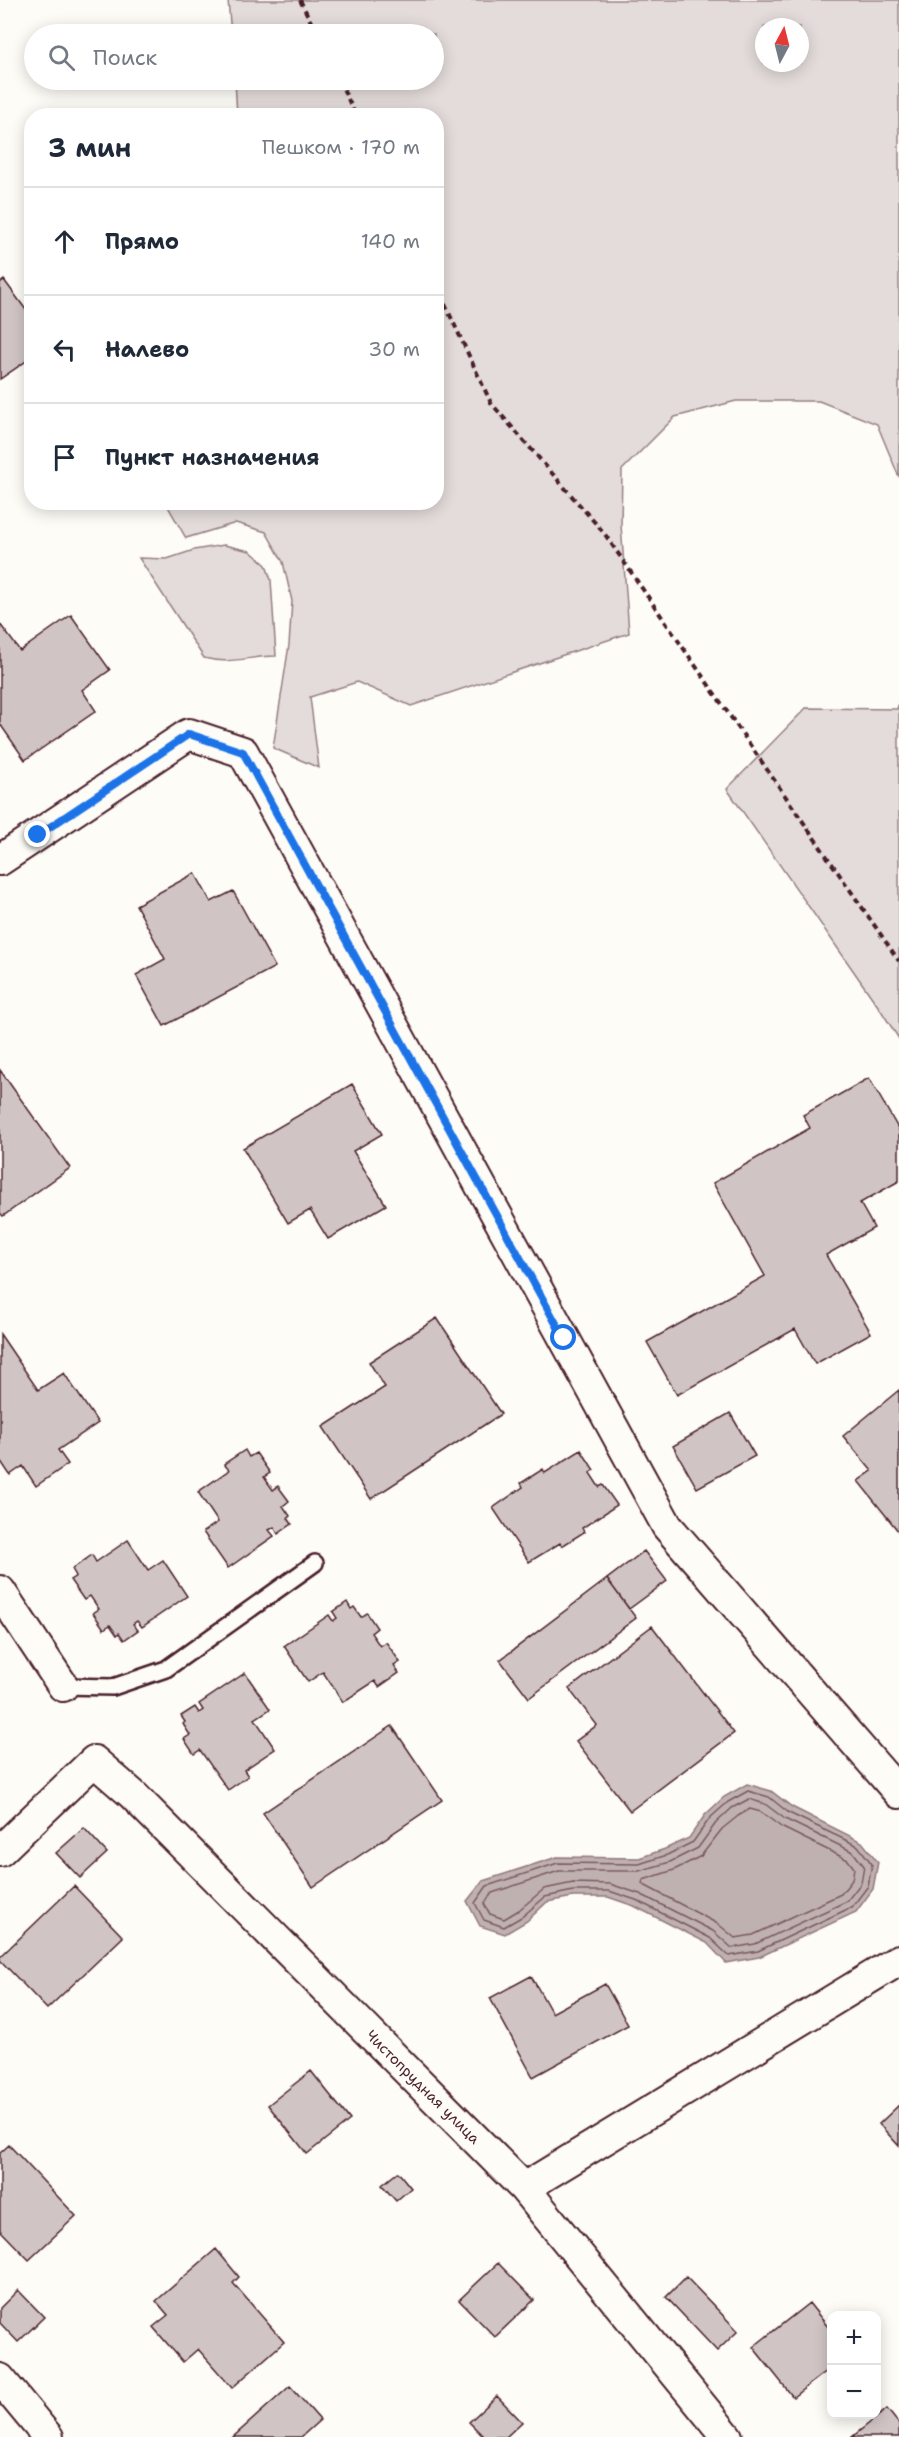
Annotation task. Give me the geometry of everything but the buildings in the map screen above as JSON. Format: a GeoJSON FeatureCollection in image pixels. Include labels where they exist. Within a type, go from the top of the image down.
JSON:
{"type":"FeatureCollection","features":[{"type":"Feature","properties":{"kind":"street"},"geometry":{"type":"LineString","coordinates":[[0,860],[189,734],[243,752],[667,1526],[899,1793]]}},
{"type":"Feature","properties":{"kind":"street"},"geometry":{"type":"LineString","coordinates":[[0,1591],[63,1686]]}},
{"type":"Feature","properties":{"kind":"street","name":"Чистопрудная улица"},"geometry":{"type":"LineString","coordinates":[[0,1851],[94,1761],[132,1794],[524,2188],[727,2437]]}},
{"type":"Feature","properties":{"kind":"street"},"geometry":{"type":"LineString","coordinates":[[524,2188],[899,1960]]}},
{"type":"Feature","properties":{"kind":"street"},"geometry":{"type":"LineString","coordinates":[[0,2379],[48,2437]]}},
{"type":"Feature","properties":{"kind":"lane"},"geometry":{"type":"LineString","coordinates":[[63,1686],[113,1687],[166,1669],[315,1563]]}},
{"type":"Feature","properties":{"kind":"path"},"geometry":{"type":"LineString","coordinates":[[300,0],[312,24]]}},
{"type":"Feature","properties":{"kind":"path"},"geometry":{"type":"LineString","coordinates":[[344,90],[352,108]]}},
{"type":"Feature","properties":{"kind":"path"},"geometry":{"type":"LineString","coordinates":[[444,302],[491,403],[604,533],[899,961]]}},
{"type":"Feature","properties":{"kind":"shaded area"},"geometry":{"type":"Polygon","coordinates":[[[228,0],[899,0],[899,477],[877,424],[819,401],[736,401],[675,417],[622,470],[621,525],[629,633],[411,706],[357,682],[310,697],[319,768],[273,748],[289,645],[292,601],[283,562],[266,532],[236,523],[186,538],[170,510],[444,510],[444,108],[237,108],[236,90],[444,90],[444,24],[230,24],[228,0]]]}},
{"type":"Feature","properties":{"kind":"shaded area"},"geometry":{"type":"Polygon","coordinates":[[[224,545],[250,551],[266,565],[271,580],[276,656],[222,661],[204,658],[139,558],[167,559],[194,550],[224,545]]]}},
{"type":"Feature","properties":{"kind":"shaded area"},"geometry":{"type":"Polygon","coordinates":[[[899,703],[899,1039],[727,789],[806,708],[897,709],[899,703]]]}},
{"type":"Feature","properties":{"kind":"water"},"geometry":{"type":"Polygon","coordinates":[[[747,1784],[771,1791],[792,1807],[862,1842],[878,1862],[873,1889],[856,1912],[759,1957],[726,1963],[707,1943],[634,1906],[608,1897],[573,1897],[547,1902],[527,1921],[505,1934],[480,1926],[467,1901],[483,1881],[557,1857],[639,1858],[665,1849],[689,1838],[705,1815],[724,1797],[747,1784]]]}},
{"type":"Feature","properties":{"kind":"route"},"geometry":{"type":"LineString","coordinates":[[38,835],[189,734],[243,752],[564,1338]]}}]}
